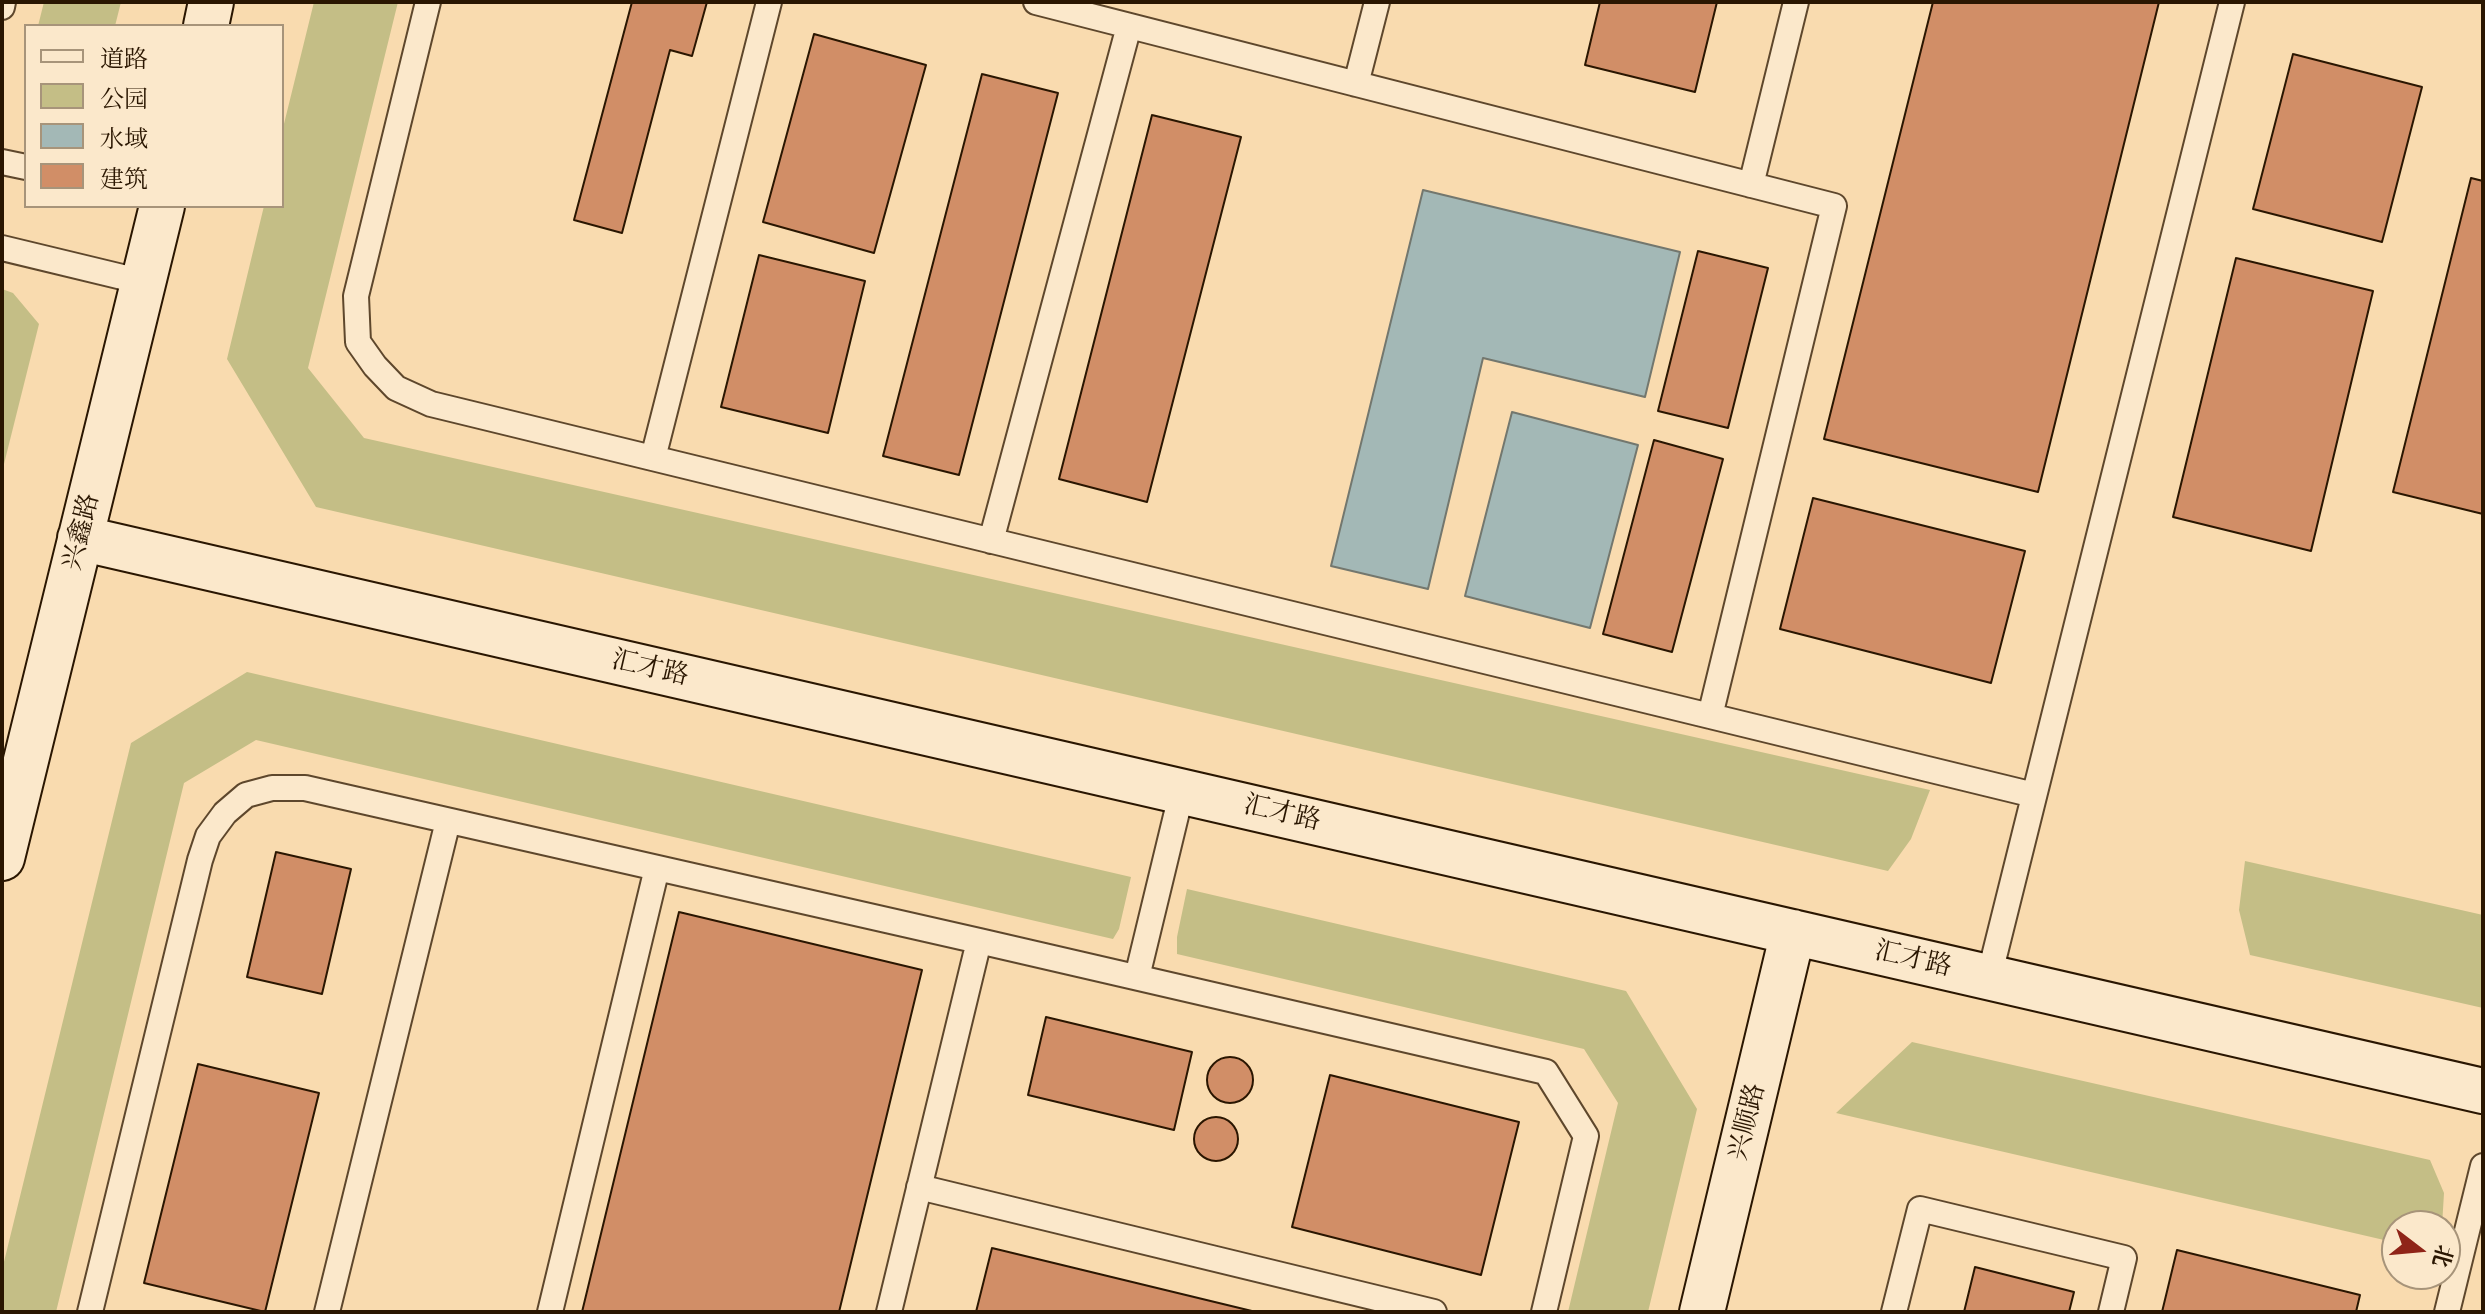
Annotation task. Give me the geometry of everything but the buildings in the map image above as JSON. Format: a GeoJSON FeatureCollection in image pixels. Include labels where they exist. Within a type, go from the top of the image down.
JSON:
{"type":"FeatureCollection","features":[{"type":"Feature","properties":{"kind":"main road"},"geometry":{"type":"LineString","coordinates":[[206,24],[211,2]]}},
{"type":"Feature","properties":{"kind":"main road","name":"兴鑫路"},"geometry":{"type":"LineString","coordinates":[[2,858],[162,208]]}},
{"type":"Feature","properties":{"kind":"main road","name":"汇才路"},"geometry":{"type":"LineString","coordinates":[[80,538],[2483,1091]]}},
{"type":"Feature","properties":{"kind":"main road","name":"兴顺路"},"geometry":{"type":"LineString","coordinates":[[1702,1312],[1793,932]]}},
{"type":"Feature","properties":{"kind":"lane"},"geometry":{"type":"LineString","coordinates":[[428,2],[356,296],[358,342],[396,388],[431,404],[2034,795]]}},
{"type":"Feature","properties":{"kind":"lane"},"geometry":{"type":"LineString","coordinates":[[653,458],[769,2]]}},
{"type":"Feature","properties":{"kind":"lane"},"geometry":{"type":"LineString","coordinates":[[1036,2],[1834,206],[1710,716]]}},
{"type":"Feature","properties":{"kind":"lane"},"geometry":{"type":"LineString","coordinates":[[1356,84],[1377,2]]}},
{"type":"Feature","properties":{"kind":"lane"},"geometry":{"type":"LineString","coordinates":[[1751,185],[1796,2]]}},
{"type":"Feature","properties":{"kind":"lane"},"geometry":{"type":"LineString","coordinates":[[1989,977],[2232,2]]}},
{"type":"Feature","properties":{"kind":"lane"},"geometry":{"type":"LineString","coordinates":[[991,541],[1129,26]]}},
{"type":"Feature","properties":{"kind":"lane"},"geometry":{"type":"LineString","coordinates":[[2,162],[24,167]]}},
{"type":"Feature","properties":{"kind":"lane"},"geometry":{"type":"LineString","coordinates":[[2,248],[143,282]]}},
{"type":"Feature","properties":{"kind":"lane"},"geometry":{"type":"LineString","coordinates":[[90,1312],[208,836],[225,813],[246,795],[272,788],[305,788],[1546,1072],[1586,1136],[1544,1312]]}},
{"type":"Feature","properties":{"kind":"lane"},"geometry":{"type":"LineString","coordinates":[[1137,977],[1182,791]]}},
{"type":"Feature","properties":{"kind":"lane"},"geometry":{"type":"LineString","coordinates":[[327,1312],[448,821]]}},
{"type":"Feature","properties":{"kind":"lane"},"geometry":{"type":"LineString","coordinates":[[550,1312],[657,868]]}},
{"type":"Feature","properties":{"kind":"lane"},"geometry":{"type":"LineString","coordinates":[[889,1312],[979,941]]}},
{"type":"Feature","properties":{"kind":"lane"},"geometry":{"type":"LineString","coordinates":[[2447,1312],[2483,1166]]}},
{"type":"Feature","properties":{"kind":"lane"},"geometry":{"type":"LineString","coordinates":[[919,1187],[1434,1312]]}},
{"type":"Feature","properties":{"kind":"lane"},"geometry":{"type":"LineString","coordinates":[[1894,1312],[1920,1209],[2124,1258],[2111,1312]]}},
{"type":"Feature","properties":{"kind":"green space"},"geometry":{"type":"Polygon","coordinates":[[[44,2],[121,2],[116,24],[38,24],[44,2]]]}},
{"type":"Feature","properties":{"kind":"green space"},"geometry":{"type":"Polygon","coordinates":[[[314,2],[398,2],[308,368],[364,438],[1930,790],[1911,839],[1888,871],[316,507],[227,359],[264,208],[284,208],[284,124],[314,2]]]}},
{"type":"Feature","properties":{"kind":"green space"},"geometry":{"type":"Polygon","coordinates":[[[2,289],[13,293],[39,324],[2,472],[2,289]]]}},
{"type":"Feature","properties":{"kind":"green space"},"geometry":{"type":"Polygon","coordinates":[[[247,672],[1131,877],[1119,929],[1113,939],[256,740],[184,783],[56,1312],[2,1312],[2,1270],[131,743],[247,672]]]}},
{"type":"Feature","properties":{"kind":"green space"},"geometry":{"type":"Polygon","coordinates":[[[2245,861],[2483,915],[2483,1008],[2250,955],[2239,910],[2245,861]]]}},
{"type":"Feature","properties":{"kind":"green space"},"geometry":{"type":"Polygon","coordinates":[[[1187,889],[1626,991],[1697,1109],[1648,1312],[1568,1312],[1618,1103],[1584,1049],[1177,954],[1177,937],[1187,889]]]}},
{"type":"Feature","properties":{"kind":"green space"},"geometry":{"type":"Polygon","coordinates":[[[1912,1042],[2430,1160],[2444,1193],[2443,1210],[2381,1210],[2381,1239],[1836,1113],[1912,1042]]]}},
{"type":"Feature","properties":{"kind":"water"},"geometry":{"type":"Polygon","coordinates":[[[1423,190],[1680,252],[1645,397],[1483,358],[1428,589],[1331,566],[1423,190]]]}},
{"type":"Feature","properties":{"kind":"water"},"geometry":{"type":"Polygon","coordinates":[[[1512,412],[1638,445],[1590,628],[1465,596],[1512,412]]]}}]}
